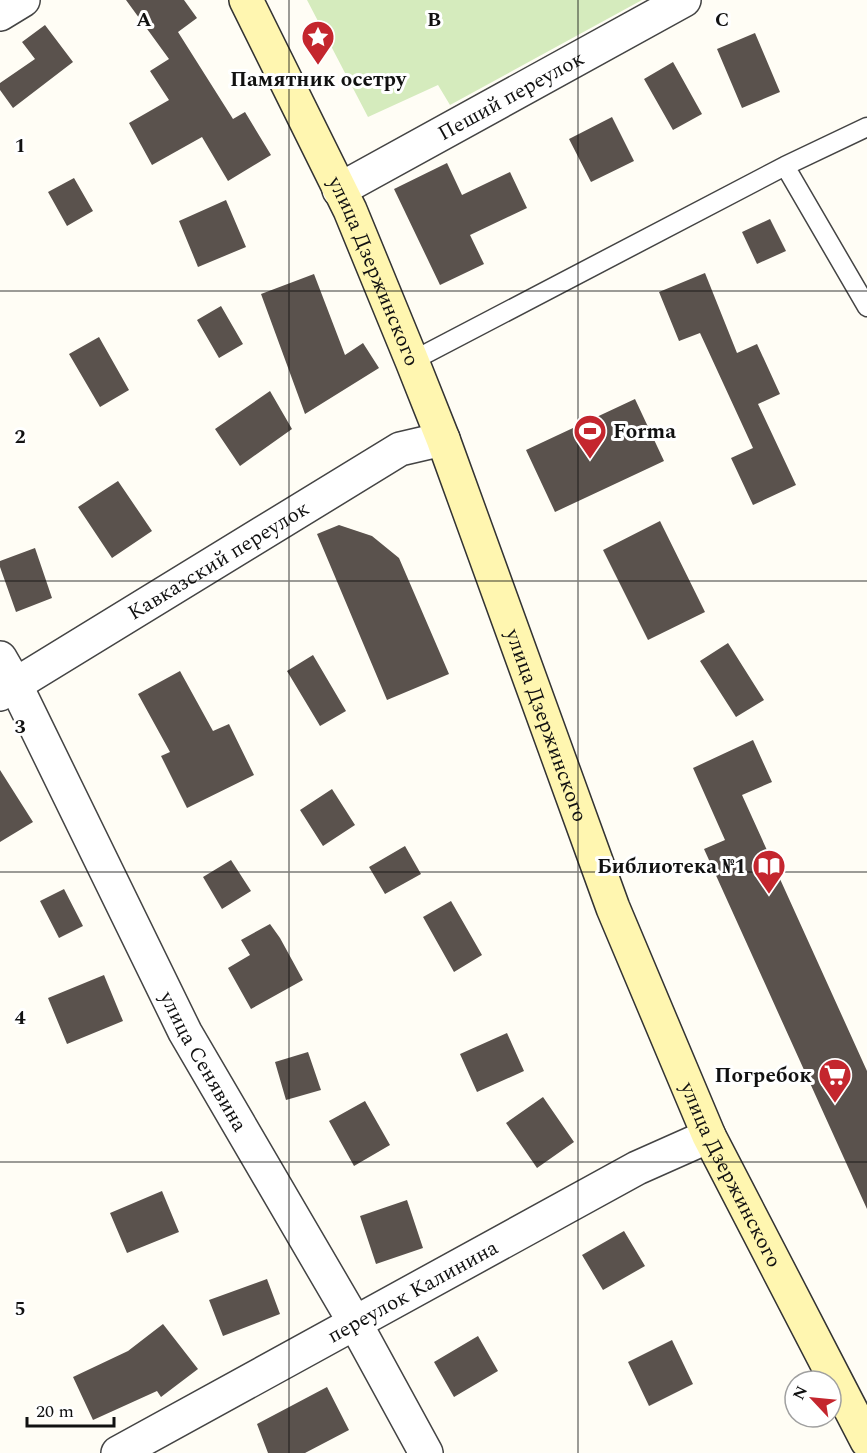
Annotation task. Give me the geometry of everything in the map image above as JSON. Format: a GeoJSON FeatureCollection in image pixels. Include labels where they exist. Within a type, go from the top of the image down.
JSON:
{"type":"FeatureCollection","features":[{"type":"Feature","properties":{"kind":"main road","name":"улица Дзержинского"},"geometry":{"type":"LineString","coordinates":[[246,0],[350,210],[412,361],[443,439],[613,908],[709,1136],[867,1441]]}},
{"type":"Feature","properties":{"kind":"street"},"geometry":{"type":"LineString","coordinates":[[0,14],[23,0]]}},
{"type":"Feature","properties":{"kind":"street","name":"Пеший переулок"},"geometry":{"type":"LineString","coordinates":[[339,190],[684,0]]}},
{"type":"Feature","properties":{"kind":"street","name":"Кавказский переулок"},"geometry":{"type":"LineString","coordinates":[[5,679],[400,449],[443,439]]}},
{"type":"Feature","properties":{"kind":"street","name":"улица Сенявина"},"geometry":{"type":"LineString","coordinates":[[5,679],[185,1032],[355,1323],[426,1453]]}},
{"type":"Feature","properties":{"kind":"street","name":"переулок Калинина"},"geometry":{"type":"LineString","coordinates":[[118,1453],[638,1168],[709,1136]]}},
{"type":"Feature","properties":{"kind":"lane"},"geometry":{"type":"LineString","coordinates":[[412,361],[785,166],[867,127]]}},
{"type":"Feature","properties":{"kind":"lane"},"geometry":{"type":"LineString","coordinates":[[785,166],[867,307]]}},
{"type":"Feature","properties":{"kind":"green space"},"geometry":{"type":"Polygon","coordinates":[[[307,0],[642,0],[450,105],[438,85],[368,117],[307,0]]]}},
{"type":"Feature","properties":{"kind":"building"},"geometry":{"type":"Polygon","coordinates":[[[126,0],[184,0],[197,18],[178,32],[233,119],[245,112],[271,155],[228,181],[202,137],[152,165],[129,123],[169,100],[150,71],[169,59],[126,0]]]}},
{"type":"Feature","properties":{"kind":"building"},"geometry":{"type":"Polygon","coordinates":[[[45,25],[73,62],[13,108],[0,90],[0,83],[35,59],[22,42],[45,25]]]}},
{"type":"Feature","properties":{"kind":"building"},"geometry":{"type":"Polygon","coordinates":[[[755,33],[780,92],[742,108],[717,49],[755,33]]]}},
{"type":"Feature","properties":{"kind":"building"},"geometry":{"type":"Polygon","coordinates":[[[673,62],[702,114],[673,130],[644,79],[673,62]]]}},
{"type":"Feature","properties":{"kind":"building"},"geometry":{"type":"Polygon","coordinates":[[[612,117],[634,161],[591,182],[569,139],[612,117]]]}},
{"type":"Feature","properties":{"kind":"building"},"geometry":{"type":"Polygon","coordinates":[[[447,163],[462,195],[510,172],[527,208],[470,235],[484,264],[440,285],[394,189],[447,163]]]}},
{"type":"Feature","properties":{"kind":"building"},"geometry":{"type":"Polygon","coordinates":[[[74,178],[93,211],[67,226],[48,192],[74,178]]]}},
{"type":"Feature","properties":{"kind":"building"},"geometry":{"type":"Polygon","coordinates":[[[226,200],[246,247],[198,267],[179,221],[226,200]]]}},
{"type":"Feature","properties":{"kind":"building"},"geometry":{"type":"Polygon","coordinates":[[[770,219],[786,251],[757,264],[742,232],[770,219]]]}},
{"type":"Feature","properties":{"kind":"building"},"geometry":{"type":"Polygon","coordinates":[[[705,273],[737,353],[757,344],[780,394],[758,404],[796,485],[753,505],[731,458],[753,448],[700,333],[679,341],[659,292],[705,273]]]}},
{"type":"Feature","properties":{"kind":"building"},"geometry":{"type":"Polygon","coordinates":[[[314,274],[345,355],[363,343],[379,368],[305,414],[261,294],[314,274]]]}},
{"type":"Feature","properties":{"kind":"building"},"geometry":{"type":"Polygon","coordinates":[[[221,306],[243,344],[219,358],[197,320],[221,306]]]}},
{"type":"Feature","properties":{"kind":"building"},"geometry":{"type":"Polygon","coordinates":[[[99,337],[129,390],[100,407],[69,354],[99,337]]]}},
{"type":"Feature","properties":{"kind":"building"},"geometry":{"type":"Polygon","coordinates":[[[270,391],[292,429],[240,466],[215,429],[270,391]]]}},
{"type":"Feature","properties":{"kind":"building"},"geometry":{"type":"Polygon","coordinates":[[[635,399],[664,461],[555,512],[526,450],[635,399]]]}},
{"type":"Feature","properties":{"kind":"building"},"geometry":{"type":"Polygon","coordinates":[[[118,481],[152,531],[112,558],[78,507],[118,481]]]}},
{"type":"Feature","properties":{"kind":"building"},"geometry":{"type":"Polygon","coordinates":[[[660,521],[705,612],[648,640],[603,550],[660,521]]]}},
{"type":"Feature","properties":{"kind":"building"},"geometry":{"type":"Polygon","coordinates":[[[339,525],[372,536],[399,558],[449,674],[387,700],[317,534],[339,525]]]}},
{"type":"Feature","properties":{"kind":"building"},"geometry":{"type":"Polygon","coordinates":[[[35,548],[52,598],[16,612],[0,561],[35,548]]]}},
{"type":"Feature","properties":{"kind":"building"},"geometry":{"type":"Polygon","coordinates":[[[728,643],[764,700],[736,717],[700,661],[728,643]]]}},
{"type":"Feature","properties":{"kind":"building"},"geometry":{"type":"Polygon","coordinates":[[[313,655],[346,711],[320,726],[287,671],[313,655]]]}},
{"type":"Feature","properties":{"kind":"building"},"geometry":{"type":"Polygon","coordinates":[[[180,671],[213,731],[229,724],[254,775],[187,808],[161,756],[170,752],[138,694],[180,671]]]}},
{"type":"Feature","properties":{"kind":"building"},"geometry":{"type":"Polygon","coordinates":[[[753,740],[772,782],[742,795],[867,1071],[867,1209],[704,849],[725,840],[693,768],[753,740]]]}},
{"type":"Feature","properties":{"kind":"building"},"geometry":{"type":"Polygon","coordinates":[[[0,770],[33,822],[0,842],[0,770]]]}},
{"type":"Feature","properties":{"kind":"building"},"geometry":{"type":"Polygon","coordinates":[[[332,789],[355,825],[323,846],[300,810],[332,789]]]}},
{"type":"Feature","properties":{"kind":"building"},"geometry":{"type":"Polygon","coordinates":[[[405,846],[421,874],[385,894],[369,867],[405,846]]]}},
{"type":"Feature","properties":{"kind":"building"},"geometry":{"type":"Polygon","coordinates":[[[231,860],[251,891],[222,909],[203,877],[231,860]]]}},
{"type":"Feature","properties":{"kind":"building"},"geometry":{"type":"Polygon","coordinates":[[[64,889],[83,926],[59,938],[40,901],[64,889]]]}},
{"type":"Feature","properties":{"kind":"building"},"geometry":{"type":"Polygon","coordinates":[[[451,901],[482,955],[454,972],[423,917],[451,901]]]}},
{"type":"Feature","properties":{"kind":"building"},"geometry":{"type":"Polygon","coordinates":[[[270,924],[303,980],[251,1009],[228,968],[250,955],[241,940],[270,924]]]}},
{"type":"Feature","properties":{"kind":"building"},"geometry":{"type":"Polygon","coordinates":[[[104,975],[123,1021],[67,1044],[48,998],[104,975]]]}},
{"type":"Feature","properties":{"kind":"building"},"geometry":{"type":"Polygon","coordinates":[[[507,1033],[524,1071],[477,1092],[460,1054],[507,1033]]]}},
{"type":"Feature","properties":{"kind":"building"},"geometry":{"type":"Polygon","coordinates":[[[308,1052],[321,1090],[286,1100],[275,1062],[308,1052]]]}},
{"type":"Feature","properties":{"kind":"building"},"geometry":{"type":"Polygon","coordinates":[[[543,1097],[574,1142],[537,1168],[506,1123],[543,1097]]]}},
{"type":"Feature","properties":{"kind":"building"},"geometry":{"type":"Polygon","coordinates":[[[365,1101],[390,1145],[354,1166],[329,1121],[365,1101]]]}},
{"type":"Feature","properties":{"kind":"building"},"geometry":{"type":"Polygon","coordinates":[[[162,1191],[179,1232],[127,1253],[110,1213],[162,1191]]]}},
{"type":"Feature","properties":{"kind":"building"},"geometry":{"type":"Polygon","coordinates":[[[407,1200],[423,1248],[376,1264],[360,1216],[407,1200]]]}},
{"type":"Feature","properties":{"kind":"building"},"geometry":{"type":"Polygon","coordinates":[[[624,1231],[645,1266],[603,1290],[582,1255],[624,1231]]]}},
{"type":"Feature","properties":{"kind":"building"},"geometry":{"type":"Polygon","coordinates":[[[267,1279],[280,1314],[223,1336],[209,1300],[267,1279]]]}},
{"type":"Feature","properties":{"kind":"building"},"geometry":{"type":"Polygon","coordinates":[[[163,1324],[198,1369],[161,1397],[157,1391],[93,1420],[73,1377],[128,1351],[163,1324]]]}},
{"type":"Feature","properties":{"kind":"building"},"geometry":{"type":"Polygon","coordinates":[[[478,1336],[498,1371],[454,1397],[434,1362],[478,1336]]]}},
{"type":"Feature","properties":{"kind":"building"},"geometry":{"type":"Polygon","coordinates":[[[672,1340],[693,1384],[649,1406],[628,1362],[672,1340]]]}},
{"type":"Feature","properties":{"kind":"building"},"geometry":{"type":"Polygon","coordinates":[[[327,1387],[349,1430],[305,1453],[268,1453],[257,1424],[327,1387]]]}},
{"type":"Feature","properties":{"kind":"place","name":"Памятник осетру"},"geometry":{"type":"Point","coordinates":[318,66]}},
{"type":"Feature","properties":{"kind":"place","name":"Forma"},"geometry":{"type":"Point","coordinates":[590,460]}},
{"type":"Feature","properties":{"kind":"place","name":"Библиотека №1"},"geometry":{"type":"Point","coordinates":[769,895]}},
{"type":"Feature","properties":{"kind":"place","name":"Погребок"},"geometry":{"type":"Point","coordinates":[835,1104]}}]}
